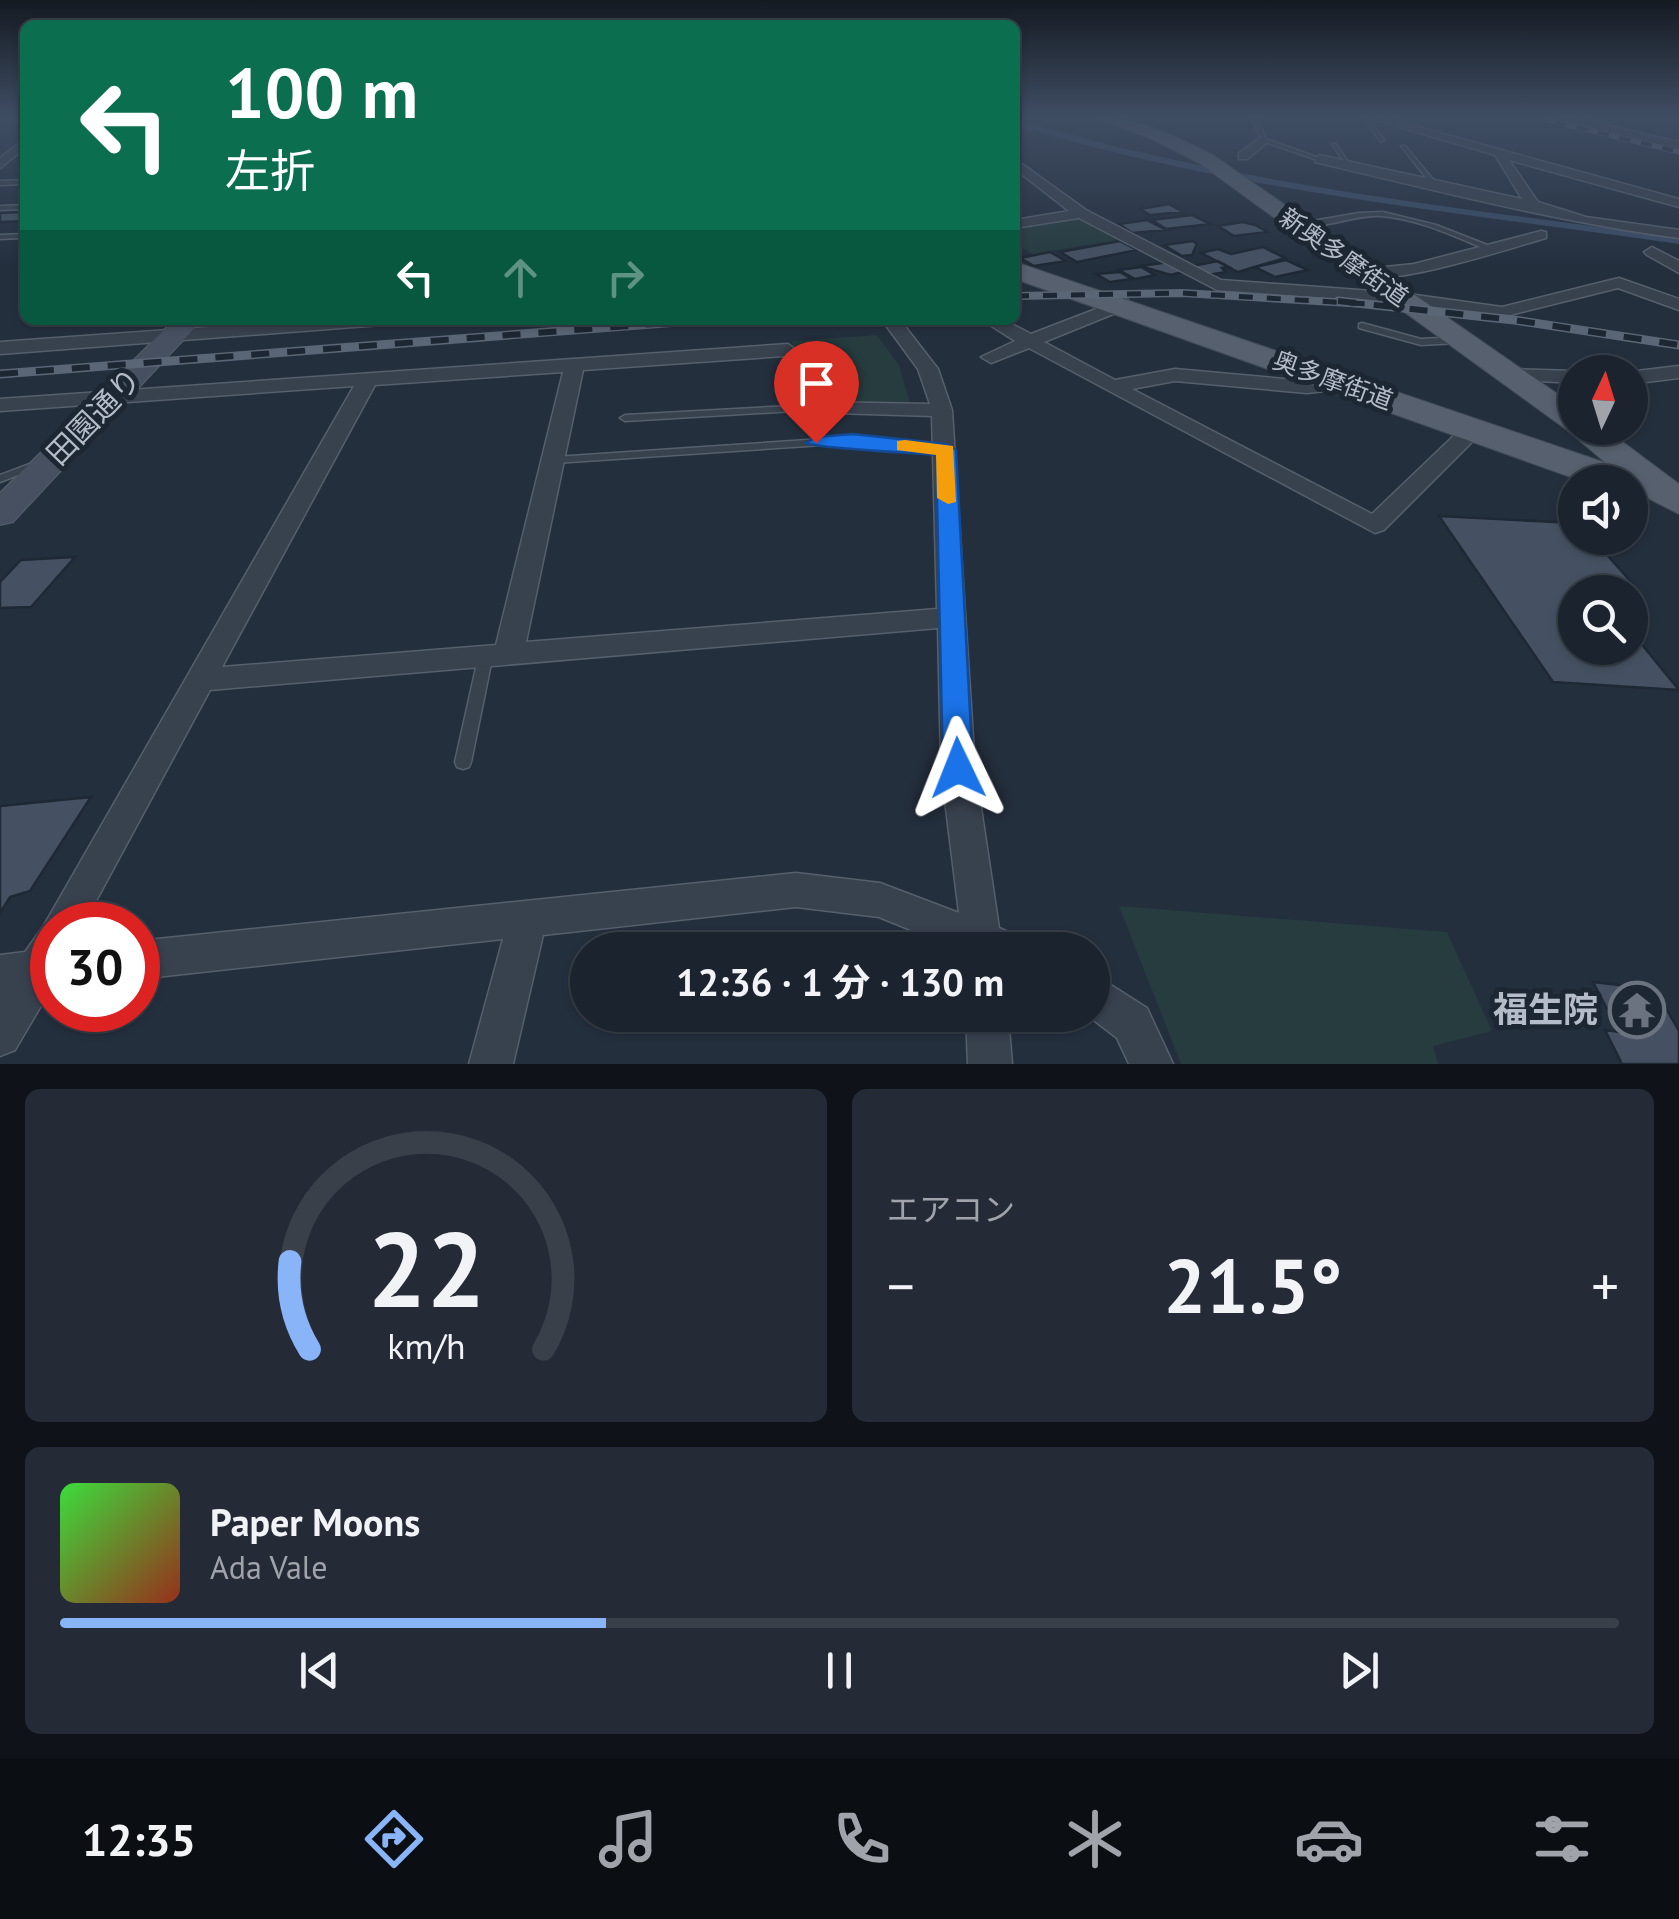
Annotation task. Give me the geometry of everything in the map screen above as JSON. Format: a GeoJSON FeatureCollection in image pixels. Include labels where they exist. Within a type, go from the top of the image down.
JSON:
{"type":"FeatureCollection","features":[{"type":"Feature","properties":{"kind":"main road","name":"新奥多摩街道"},"geometry":{"type":"LineString","coordinates":[[1231,167],[1366,274],[1558,410]]}},
{"type":"Feature","properties":{"kind":"main road","name":"奥多摩街道"},"geometry":{"type":"LineString","coordinates":[[1020,272],[1122,304],[1572,465]]}},
{"type":"Feature","properties":{"kind":"main road"},"geometry":{"type":"LineString","coordinates":[[1597,445],[1615,465]]}},
{"type":"Feature","properties":{"kind":"main road"},"geometry":{"type":"LineString","coordinates":[[1648,494],[1679,512]]}},
{"type":"Feature","properties":{"kind":"street"},"geometry":{"type":"LineString","coordinates":[[1020,167],[1081,213],[1216,285],[1402,299],[1502,312],[1619,283],[1679,305]]}},
{"type":"Feature","properties":{"kind":"street"},"geometry":{"type":"LineString","coordinates":[[1350,167],[1533,205],[1584,221],[1679,234]]}},
{"type":"Feature","properties":{"kind":"street"},"geometry":{"type":"LineString","coordinates":[[1508,167],[1533,205]]}},
{"type":"Feature","properties":{"kind":"street"},"geometry":{"type":"LineString","coordinates":[[1551,167],[1679,203]]}},
{"type":"Feature","properties":{"kind":"street"},"geometry":{"type":"LineString","coordinates":[[1020,223],[1081,213]]}},
{"type":"Feature","properties":{"kind":"street"},"geometry":{"type":"LineString","coordinates":[[1366,274],[1415,269],[1541,235]]}},
{"type":"Feature","properties":{"kind":"street"},"geometry":{"type":"LineString","coordinates":[[1652,252],[1679,268]]}},
{"type":"Feature","properties":{"kind":"street"},"geometry":{"type":"LineString","coordinates":[[991,357],[1122,304]]}},
{"type":"Feature","properties":{"kind":"street"},"geometry":{"type":"LineString","coordinates":[[0,348],[181,328],[266,325]]}},
{"type":"Feature","properties":{"kind":"street"},"geometry":{"type":"LineString","coordinates":[[895,325],[928,369],[942,410],[958,768],[987,932]]}},
{"type":"Feature","properties":{"kind":"street"},"geometry":{"type":"LineString","coordinates":[[1000,325],[1374,525],[1472,431]]}},
{"type":"Feature","properties":{"kind":"street","name":"田園通り"},"geometry":{"type":"LineString","coordinates":[[0,514],[181,328]]}},
{"type":"Feature","properties":{"kind":"street"},"geometry":{"type":"LineString","coordinates":[[0,405],[788,350],[798,359],[808,408],[942,410]]}},
{"type":"Feature","properties":{"kind":"street"},"geometry":{"type":"LineString","coordinates":[[498,653],[554,460],[574,365]]}},
{"type":"Feature","properties":{"kind":"street"},"geometry":{"type":"LineString","coordinates":[[1648,376],[1679,372]]}},
{"type":"Feature","properties":{"kind":"street"},"geometry":{"type":"LineString","coordinates":[[1112,388],[1175,375],[1307,386],[1344,384]]}},
{"type":"Feature","properties":{"kind":"street"},"geometry":{"type":"LineString","coordinates":[[1510,375],[1558,376]]}},
{"type":"Feature","properties":{"kind":"street"},"geometry":{"type":"LineString","coordinates":[[75,902],[370,378]]}},
{"type":"Feature","properties":{"kind":"street"},"geometry":{"type":"LineString","coordinates":[[201,680],[952,617]]}},
{"type":"Feature","properties":{"kind":"street"},"geometry":{"type":"LineString","coordinates":[[160,958],[796,890],[880,900],[957,932]]}},
{"type":"Feature","properties":{"kind":"street"},"geometry":{"type":"LineString","coordinates":[[491,1064],[527,920]]}},
{"type":"Feature","properties":{"kind":"street"},"geometry":{"type":"LineString","coordinates":[[0,1035],[30,974]]}},
{"type":"Feature","properties":{"kind":"street"},"geometry":{"type":"LineString","coordinates":[[1110,1006],[1132,1023],[1151,1064]]}},
{"type":"Feature","properties":{"kind":"street"},"geometry":{"type":"LineString","coordinates":[[988,1032],[990,1064]]}},
{"type":"Feature","properties":{"kind":"lane"},"geometry":{"type":"LineString","coordinates":[[1419,167],[1434,184]]}},
{"type":"Feature","properties":{"kind":"lane"},"geometry":{"type":"LineString","coordinates":[[1299,224],[1329,224],[1371,214],[1437,228],[1496,250]]}},
{"type":"Feature","properties":{"kind":"lane"},"geometry":{"type":"LineString","coordinates":[[1362,326],[1421,342],[1461,340]]}},
{"type":"Feature","properties":{"kind":"lane"},"geometry":{"type":"LineString","coordinates":[[625,418],[808,408]]}},
{"type":"Feature","properties":{"kind":"lane"},"geometry":{"type":"LineString","coordinates":[[554,460],[853,440],[946,450]]}},
{"type":"Feature","properties":{"kind":"lane"},"geometry":{"type":"LineString","coordinates":[[0,479],[54,458]]}},
{"type":"Feature","properties":{"kind":"lane"},"geometry":{"type":"LineString","coordinates":[[462,762],[498,653]]}},
{"type":"Feature","properties":{"kind":"green space"},"geometry":{"type":"Polygon","coordinates":[[[1079,217],[1127,238],[1033,254],[1020,247],[1020,225],[1079,217]]]}},
{"type":"Feature","properties":{"kind":"green space"},"geometry":{"type":"Polygon","coordinates":[[[877,335],[899,365],[910,403],[805,401],[792,341],[877,335]]]}},
{"type":"Feature","properties":{"kind":"green space"},"geometry":{"type":"Polygon","coordinates":[[[1119,906],[1447,932],[1492,1031],[1433,1046],[1438,1064],[1181,1064],[1119,906]]]}},
{"type":"Feature","properties":{"kind":"water"},"geometry":{"type":"Polygon","coordinates":[[[1178,167],[1207,167],[1428,204],[1679,238],[1679,244],[1428,210],[1178,167]]]}},
{"type":"Feature","properties":{"kind":"building"},"geometry":{"type":"Polygon","coordinates":[[[1169,204],[1183,212],[1150,215],[1140,209],[1169,204]]]}},
{"type":"Feature","properties":{"kind":"building"},"geometry":{"type":"Polygon","coordinates":[[[20,212],[20,221],[0,222],[0,213],[20,212]]]}},
{"type":"Feature","properties":{"kind":"building"},"geometry":{"type":"Polygon","coordinates":[[[1192,215],[1211,224],[1166,229],[1152,220],[1192,215]]]}},
{"type":"Feature","properties":{"kind":"building"},"geometry":{"type":"Polygon","coordinates":[[[1147,220],[1166,230],[1132,233],[1119,224],[1147,220]]]}},
{"type":"Feature","properties":{"kind":"building"},"geometry":{"type":"Polygon","coordinates":[[[1243,222],[1268,232],[1234,236],[1218,226],[1243,222]]]}},
{"type":"Feature","properties":{"kind":"building"},"geometry":{"type":"Polygon","coordinates":[[[1120,241],[1137,250],[1077,262],[1060,252],[1120,241]]]}},
{"type":"Feature","properties":{"kind":"building"},"geometry":{"type":"Polygon","coordinates":[[[1193,241],[1197,244],[1192,255],[1182,256],[1164,245],[1193,241]]]}},
{"type":"Feature","properties":{"kind":"building"},"geometry":{"type":"Polygon","coordinates":[[[1263,247],[1285,258],[1238,272],[1201,253],[1218,249],[1231,254],[1263,247]]]}},
{"type":"Feature","properties":{"kind":"building"},"geometry":{"type":"Polygon","coordinates":[[[1050,252],[1066,261],[1034,266],[1020,258],[1050,252]]]}},
{"type":"Feature","properties":{"kind":"building"},"geometry":{"type":"Polygon","coordinates":[[[1286,260],[1308,270],[1275,277],[1255,267],[1286,260]]]}},
{"type":"Feature","properties":{"kind":"building"},"geometry":{"type":"Polygon","coordinates":[[[1218,261],[1229,267],[1222,268],[1226,272],[1208,275],[1192,266],[1218,261]]]}},
{"type":"Feature","properties":{"kind":"building"},"geometry":{"type":"Polygon","coordinates":[[[1170,262],[1182,272],[1171,275],[1140,266],[1170,262]]]}},
{"type":"Feature","properties":{"kind":"building"},"geometry":{"type":"Polygon","coordinates":[[[1141,267],[1155,275],[1135,279],[1119,270],[1141,267]]]}},
{"type":"Feature","properties":{"kind":"building"},"geometry":{"type":"Polygon","coordinates":[[[1120,272],[1132,279],[1110,282],[1096,274],[1120,272]]]}},
{"type":"Feature","properties":{"kind":"building"},"geometry":{"type":"Polygon","coordinates":[[[1439,516],[1558,522],[1558,555],[1607,555],[1625,575],[1558,575],[1558,665],[1648,665],[1648,652],[1679,690],[1553,682],[1439,516]]]}},
{"type":"Feature","properties":{"kind":"building"},"geometry":{"type":"Polygon","coordinates":[[[75,557],[31,607],[0,608],[0,582],[21,560],[75,557]]]}},
{"type":"Feature","properties":{"kind":"building"},"geometry":{"type":"Polygon","coordinates":[[[91,797],[30,891],[10,897],[0,913],[0,806],[91,797]]]}},
{"type":"Feature","properties":{"kind":"building","name":"福生院"},"geometry":{"type":"Polygon","coordinates":[[[1593,982],[1655,989],[1679,1031],[1679,1064],[1622,1064],[1605,1030],[1619,1032],[1593,982]]]}},
{"type":"Feature","properties":{"kind":"railway"},"geometry":{"type":"LineString","coordinates":[[1020,296],[1182,293],[1364,304]]}},
{"type":"Feature","properties":{"kind":"railway"},"geometry":{"type":"LineString","coordinates":[[1338,301],[1364,304]]}},
{"type":"Feature","properties":{"kind":"railway"},"geometry":{"type":"LineString","coordinates":[[1364,304],[1514,320],[1679,345]]}},
{"type":"Feature","properties":{"kind":"railway"},"geometry":{"type":"LineString","coordinates":[[0,374],[640,325]]}},
{"type":"Feature","properties":{"kind":"slow traffic"},"geometry":{"type":"LineString","coordinates":[[905,446],[946,450],[948,498]]}},
{"type":"Feature","properties":{"kind":"place","name":"福生院"},"geometry":{"type":"Point","coordinates":[1637,1010]}},
{"type":"Feature","properties":{"kind":"route"},"geometry":{"type":"LineString","coordinates":[[816,443],[853,440],[946,450],[958,768]]}}]}
